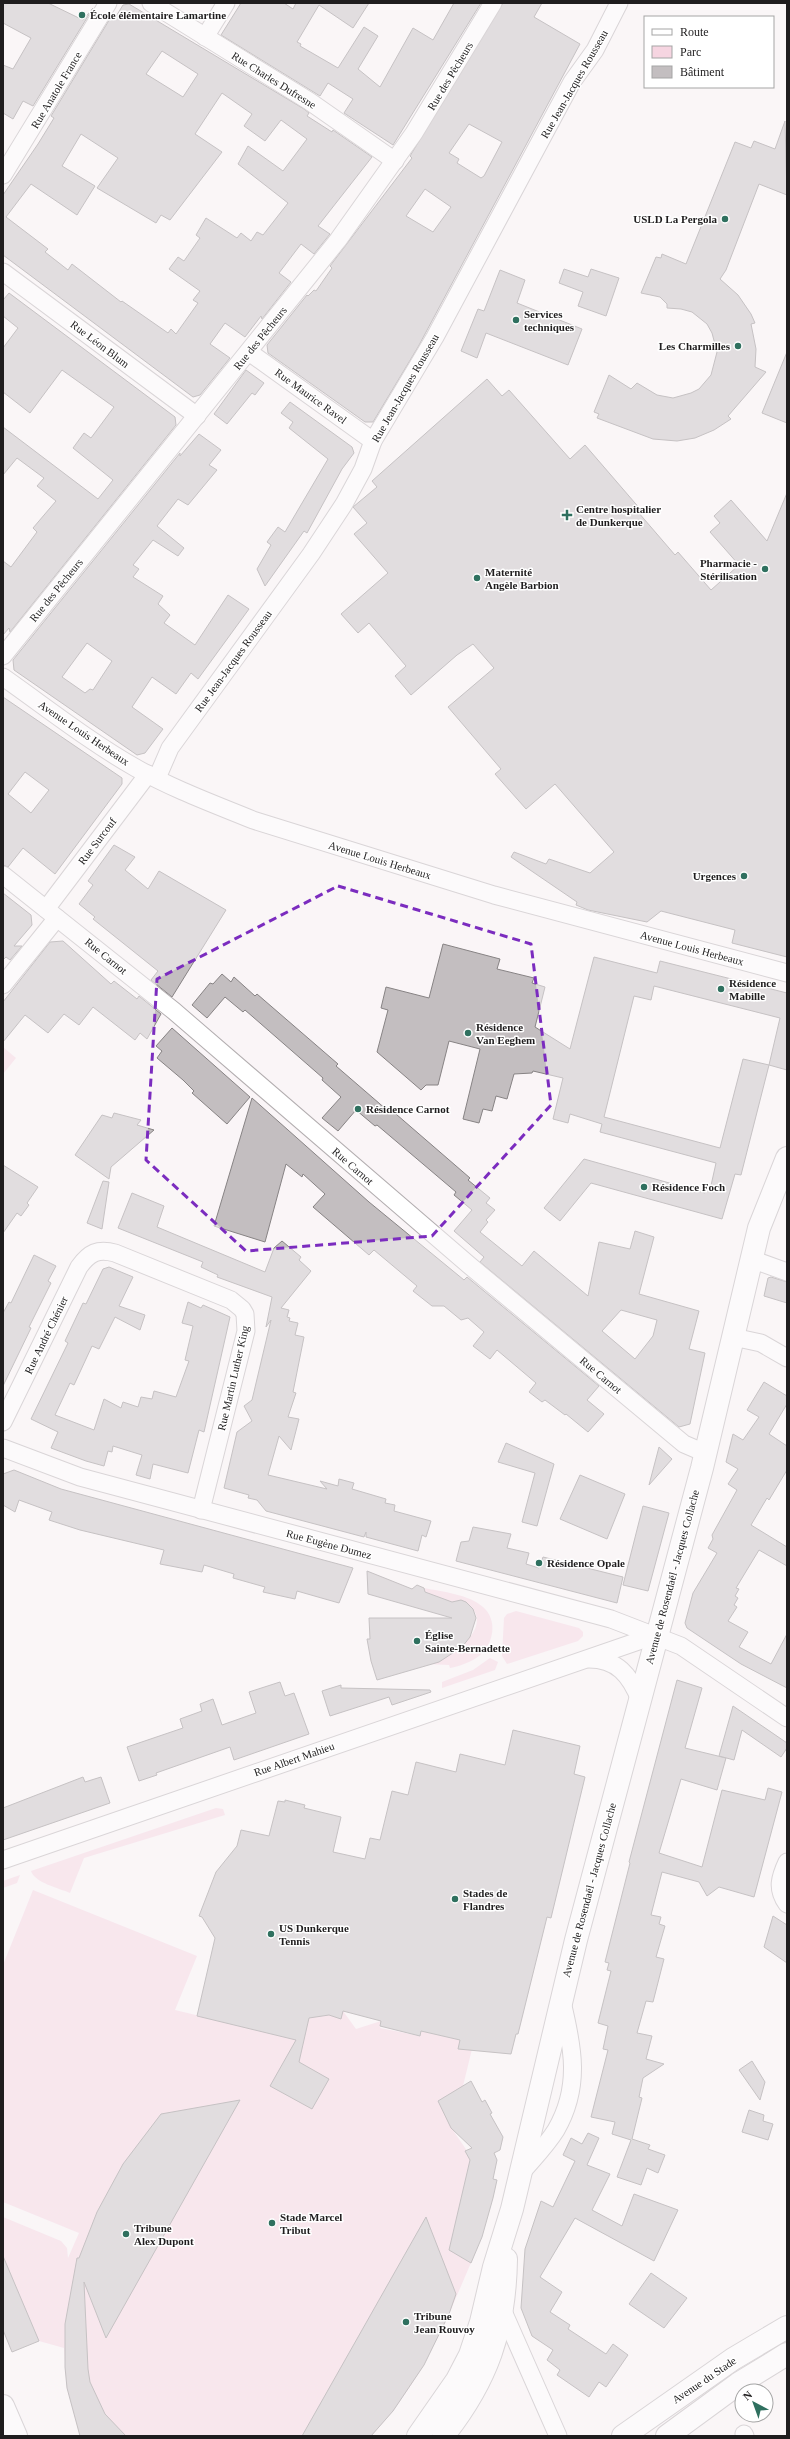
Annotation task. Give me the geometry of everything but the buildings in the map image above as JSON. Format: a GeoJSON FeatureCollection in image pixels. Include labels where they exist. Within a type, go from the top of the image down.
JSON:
{"type":"FeatureCollection","features":[{"type":"Feature","properties":{"kind":"street","name":"Rue Anatole France"},"geometry":{"type":"LineString","coordinates":[[3,175],[108,3]]}},
{"type":"Feature","properties":{"kind":"street","name":"Rue Charles Dufresne"},"geometry":{"type":"LineString","coordinates":[[151,3],[315,105],[395,161]]}},
{"type":"Feature","properties":{"kind":"street"},"geometry":{"type":"LineString","coordinates":[[205,37],[226,3]]}},
{"type":"Feature","properties":{"kind":"street","name":"Rue des Pêcheurs"},"geometry":{"type":"LineString","coordinates":[[3,656],[308,280],[395,161],[439,94],[493,3]]}},
{"type":"Feature","properties":{"kind":"street","name":"Rue Jean-Jacques Rousseau"},"geometry":{"type":"LineString","coordinates":[[152,776],[170,748],[311,554],[344,504],[363,469],[373,441],[436,337],[568,90],[595,50],[619,3]]}},
{"type":"Feature","properties":{"kind":"street","name":"Rue Léon Blum"},"geometry":{"type":"LineString","coordinates":[[3,272],[197,416]]}},
{"type":"Feature","properties":{"kind":"street","name":"Rue Maurice Ravel"},"geometry":{"type":"LineString","coordinates":[[249,352],[373,441]]}},
{"type":"Feature","properties":{"kind":"street","name":"Avenue Louis Herbeaux"},"geometry":{"type":"LineString","coordinates":[[3,677],[97,744],[152,776],[217,805],[307,838],[520,903],[787,973]]}},
{"type":"Feature","properties":{"kind":"street","name":"Rue Surcouf"},"geometry":{"type":"LineString","coordinates":[[3,984],[52,913],[152,776]]}},
{"type":"Feature","properties":{"kind":"street","name":"Rue Carnot"},"geometry":{"type":"LineString","coordinates":[[3,875],[174,1011],[469,1265],[678,1440],[690,1448],[705,1453]]}},
{"type":"Feature","properties":{"kind":"street","name":"Avenue de Rosendaël - Jacques Collache"},"geometry":{"type":"LineString","coordinates":[[443,2436],[465,2407],[482,2377],[494,2347],[495,2303],[512,2208],[561,1999],[705,1453],[750,1259],[763,1215],[787,1158]]}},
{"type":"Feature","properties":{"kind":"street","name":"Rue Martin Luther King"},"geometry":{"type":"LineString","coordinates":[[95,1252],[104,1250],[115,1253],[223,1296],[238,1304],[246,1314],[246,1331],[201,1510]]}},
{"type":"Feature","properties":{"kind":"street","name":"Rue André Chénier"},"geometry":{"type":"LineString","coordinates":[[3,1422],[79,1267],[95,1252]]}},
{"type":"Feature","properties":{"kind":"street"},"geometry":{"type":"LineString","coordinates":[[750,1259],[787,1272]]}},
{"type":"Feature","properties":{"kind":"street"},"geometry":{"type":"LineString","coordinates":[[733,1337],[761,1343],[787,1358]]}},
{"type":"Feature","properties":{"kind":"street","name":"Rue Eugène Dumez"},"geometry":{"type":"LineString","coordinates":[[3,1448],[68,1473],[611,1619],[656,1635],[684,1648],[787,1718]]}},
{"type":"Feature","properties":{"kind":"street","name":"Rue Albert Mahieu"},"geometry":{"type":"LineString","coordinates":[[3,1860],[656,1635]]}},
{"type":"Feature","properties":{"kind":"street","name":"Rue Albert Mahieu"},"geometry":{"type":"LineString","coordinates":[[585,1659],[607,1661],[619,1667],[633,1684],[640,1700]]}},
{"type":"Feature","properties":{"kind":"street"},"geometry":{"type":"LineString","coordinates":[[787,1862],[780,1882],[781,1895],[787,1904]]}},
{"type":"Feature","properties":{"kind":"street","name":"Avenue de Rosendaël - Jacques Collache"},"geometry":{"type":"LineString","coordinates":[[520,2175],[555,2130],[569,2095],[573,2051],[561,1999]]}},
{"type":"Feature","properties":{"kind":"street"},"geometry":{"type":"LineString","coordinates":[[495,2303],[558,2436]]}},
{"type":"Feature","properties":{"kind":"street","name":"Avenue de Rosendaël - Jacques Collache"},"geometry":{"type":"LineString","coordinates":[[418,2436],[444,2401],[465,2367],[478,2334],[495,2303]]}},
{"type":"Feature","properties":{"kind":"street","name":"Avenue du Stade"},"geometry":{"type":"LineString","coordinates":[[623,2436],[733,2359],[787,2328]]}},
{"type":"Feature","properties":{"kind":"street","name":"Avenue du Stade"},"geometry":{"type":"LineString","coordinates":[[667,2436],[738,2384],[787,2354]]}},
{"type":"Feature","properties":{"kind":"street"},"geometry":{"type":"LineString","coordinates":[[3,2406],[16,2436]]}},
{"type":"Feature","properties":{"kind":"highlighted area"},"geometry":{"type":"Polygon","coordinates":[[[338,886],[531,944],[551,1105],[432,1236],[246,1251],[146,1160],[157,979],[338,886]]]}},
{"type":"Feature","properties":{"kind":"green space"},"geometry":{"type":"Polygon","coordinates":[[[3,1047],[16,1058],[3,1074],[3,1047]]]}},
{"type":"Feature","properties":{"kind":"green space"},"geometry":{"type":"Polygon","coordinates":[[[424,1588],[463,1596],[477,1603],[488,1612],[492,1625],[491,1639],[484,1651],[479,1656],[465,1664],[450,1668],[449,1665],[426,1664],[457,1650],[466,1642],[477,1623],[475,1613],[466,1602],[451,1602],[445,1600],[425,1592],[424,1588]]]}},
{"type":"Feature","properties":{"kind":"green space"},"geometry":{"type":"Polygon","coordinates":[[[516,1611],[579,1628],[583,1632],[583,1636],[578,1641],[507,1664],[502,1656],[504,1618],[507,1614],[516,1611]]]}},
{"type":"Feature","properties":{"kind":"green space"},"geometry":{"type":"Polygon","coordinates":[[[490,1658],[498,1662],[495,1670],[442,1688],[442,1682],[473,1670],[490,1658]]]}},
{"type":"Feature","properties":{"kind":"green space"},"geometry":{"type":"Polygon","coordinates":[[[216,1808],[223,1809],[225,1815],[84,1858],[70,1893],[42,1882],[33,1875],[31,1871],[216,1808]]]}},
{"type":"Feature","properties":{"kind":"green space"},"geometry":{"type":"Polygon","coordinates":[[[20,1875],[17,1883],[3,1888],[3,1881],[20,1875]]]}},
{"type":"Feature","properties":{"kind":"green space","name":"Stade Marcel Tribut"},"geometry":{"type":"Polygon","coordinates":[[[33,1890],[197,1956],[175,2010],[303,2041],[310,2012],[343,2011],[356,2029],[381,2021],[380,2028],[420,2036],[421,2031],[460,2040],[459,2047],[472,2049],[463,2086],[446,2115],[451,2128],[467,2151],[473,2164],[473,2191],[467,2247],[476,2251],[444,2324],[419,2372],[389,2416],[371,2436],[80,2436],[67,2388],[64,2348],[39,2341],[11,2275],[3,2278],[3,2217],[61,2241],[67,2248],[68,2258],[79,2233],[3,2202],[3,1965],[33,1890]]]}},
{"type":"Feature","properties":{"kind":"place","name":"École élémentaire Lamartine"},"geometry":{"type":"Point","coordinates":[82,15]}},
{"type":"Feature","properties":{"kind":"place","name":"USLD La Pergola"},"geometry":{"type":"Point","coordinates":[725,219]}},
{"type":"Feature","properties":{"kind":"place","name":"Services techniques"},"geometry":{"type":"Point","coordinates":[516,320]}},
{"type":"Feature","properties":{"kind":"place","name":"Les Charmilles"},"geometry":{"type":"Point","coordinates":[738,346]}},
{"type":"Feature","properties":{"kind":"place","name":"Centre hospitalier de Dunkerque"},"geometry":{"type":"Point","coordinates":[567,515]}},
{"type":"Feature","properties":{"kind":"place","name":"Pharmacie - Stérilisation"},"geometry":{"type":"Point","coordinates":[765,569]}},
{"type":"Feature","properties":{"kind":"place","name":"Maternité Angèle Barbion"},"geometry":{"type":"Point","coordinates":[477,578]}},
{"type":"Feature","properties":{"kind":"place","name":"Urgences"},"geometry":{"type":"Point","coordinates":[744,876]}},
{"type":"Feature","properties":{"kind":"place","name":"Résidence Mabille"},"geometry":{"type":"Point","coordinates":[721,989]}},
{"type":"Feature","properties":{"kind":"place","name":"Résidence Van Eeghem"},"geometry":{"type":"Point","coordinates":[468,1033]}},
{"type":"Feature","properties":{"kind":"place","name":"Résidence Carnot"},"geometry":{"type":"Point","coordinates":[358,1109]}},
{"type":"Feature","properties":{"kind":"place","name":"Résidence Foch"},"geometry":{"type":"Point","coordinates":[644,1187]}},
{"type":"Feature","properties":{"kind":"place","name":"Résidence Opale"},"geometry":{"type":"Point","coordinates":[539,1563]}},
{"type":"Feature","properties":{"kind":"place","name":"Église Sainte-Bernadette"},"geometry":{"type":"Point","coordinates":[417,1641]}},
{"type":"Feature","properties":{"kind":"place","name":"Stades de Flandres"},"geometry":{"type":"Point","coordinates":[455,1899]}},
{"type":"Feature","properties":{"kind":"place","name":"US Dunkerque Tennis"},"geometry":{"type":"Point","coordinates":[271,1934]}},
{"type":"Feature","properties":{"kind":"place","name":"Stade Marcel Tribut"},"geometry":{"type":"Point","coordinates":[272,2223]}},
{"type":"Feature","properties":{"kind":"place","name":"Tribune Alex Dupont"},"geometry":{"type":"Point","coordinates":[126,2234]}},
{"type":"Feature","properties":{"kind":"place","name":"Tribune Jean Rouvoy"},"geometry":{"type":"Point","coordinates":[406,2322]}}]}
